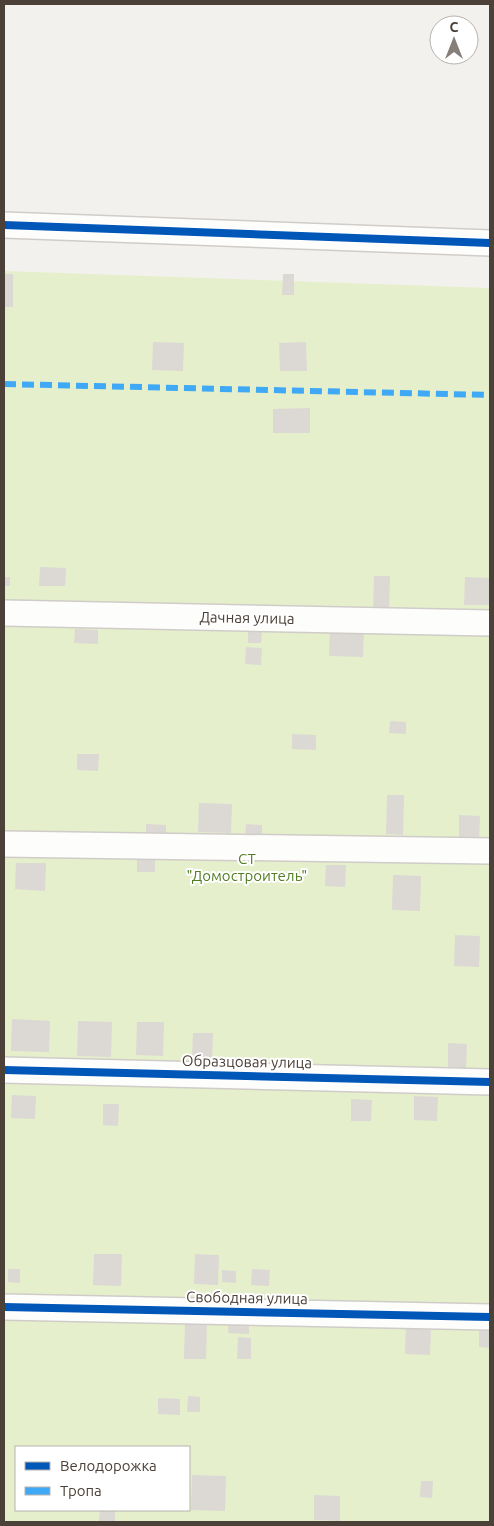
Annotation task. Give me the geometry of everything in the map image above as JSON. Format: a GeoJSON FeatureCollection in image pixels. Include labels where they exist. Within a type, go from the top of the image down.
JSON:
{"type":"FeatureCollection","features":[{"type":"Feature","properties":{"kind":"street"},"geometry":{"type":"LineString","coordinates":[[4,225],[490,244]]}},
{"type":"Feature","properties":{"kind":"street","name":"Дачная улица"},"geometry":{"type":"LineString","coordinates":[[4,613],[490,623]]}},
{"type":"Feature","properties":{"kind":"street"},"geometry":{"type":"LineString","coordinates":[[4,844],[490,850]]}},
{"type":"Feature","properties":{"kind":"street","name":"Образцовая улица"},"geometry":{"type":"LineString","coordinates":[[4,1070],[490,1082]]}},
{"type":"Feature","properties":{"kind":"street","name":"Свободная улица"},"geometry":{"type":"LineString","coordinates":[[4,1307],[490,1317]]}},
{"type":"Feature","properties":{"kind":"green space","name":"СТ \"Домостроитель\""},"geometry":{"type":"Polygon","coordinates":[[[4,271],[490,288],[490,1522],[4,1522],[4,271]]]}},
{"type":"Feature","properties":{"kind":"building"},"geometry":{"type":"Polygon","coordinates":[[[4,274],[13,274],[13,307],[4,307],[4,274]]]}},
{"type":"Feature","properties":{"kind":"building"},"geometry":{"type":"Polygon","coordinates":[[[283,274],[294,274],[294,295],[282,295],[283,274]]]}},
{"type":"Feature","properties":{"kind":"building"},"geometry":{"type":"Polygon","coordinates":[[[153,342],[184,343],[183,371],[152,370],[153,342]]]}},
{"type":"Feature","properties":{"kind":"building"},"geometry":{"type":"Polygon","coordinates":[[[306,342],[307,371],[280,371],[279,343],[306,342]]]}},
{"type":"Feature","properties":{"kind":"building"},"geometry":{"type":"Polygon","coordinates":[[[310,408],[310,433],[273,433],[273,409],[310,408]]]}},
{"type":"Feature","properties":{"kind":"building"},"geometry":{"type":"Polygon","coordinates":[[[40,567],[66,568],[65,586],[39,586],[40,567]]]}},
{"type":"Feature","properties":{"kind":"building"},"geometry":{"type":"Polygon","coordinates":[[[374,576],[390,576],[389,612],[373,612],[374,576]]]}},
{"type":"Feature","properties":{"kind":"building"},"geometry":{"type":"Polygon","coordinates":[[[4,577],[10,577],[10,586],[4,586],[4,577]]]}},
{"type":"Feature","properties":{"kind":"building"},"geometry":{"type":"Polygon","coordinates":[[[465,577],[490,578],[490,605],[464,605],[465,577]]]}},
{"type":"Feature","properties":{"kind":"building"},"geometry":{"type":"Polygon","coordinates":[[[330,628],[364,630],[363,657],[329,656],[330,628]]]}},
{"type":"Feature","properties":{"kind":"building"},"geometry":{"type":"Polygon","coordinates":[[[75,629],[98,630],[98,644],[74,643],[75,629]]]}},
{"type":"Feature","properties":{"kind":"building"},"geometry":{"type":"Polygon","coordinates":[[[248,630],[262,630],[261,643],[248,643],[248,630]]]}},
{"type":"Feature","properties":{"kind":"building"},"geometry":{"type":"Polygon","coordinates":[[[246,647],[262,648],[261,665],[245,664],[246,647]]]}},
{"type":"Feature","properties":{"kind":"building"},"geometry":{"type":"Polygon","coordinates":[[[390,721],[406,722],[406,734],[389,733],[390,721]]]}},
{"type":"Feature","properties":{"kind":"building"},"geometry":{"type":"Polygon","coordinates":[[[292,734],[316,735],[316,750],[292,749],[292,734]]]}},
{"type":"Feature","properties":{"kind":"building"},"geometry":{"type":"Polygon","coordinates":[[[77,754],[99,754],[98,771],[77,770],[77,754]]]}},
{"type":"Feature","properties":{"kind":"building"},"geometry":{"type":"Polygon","coordinates":[[[387,795],[404,795],[403,835],[386,834],[387,795]]]}},
{"type":"Feature","properties":{"kind":"building"},"geometry":{"type":"Polygon","coordinates":[[[199,803],[232,804],[231,833],[198,832],[199,803]]]}},
{"type":"Feature","properties":{"kind":"building"},"geometry":{"type":"Polygon","coordinates":[[[459,815],[480,816],[479,840],[459,840],[459,815]]]}},
{"type":"Feature","properties":{"kind":"building"},"geometry":{"type":"Polygon","coordinates":[[[146,824],[166,825],[166,836],[146,836],[146,824]]]}},
{"type":"Feature","properties":{"kind":"building"},"geometry":{"type":"Polygon","coordinates":[[[246,824],[262,825],[262,840],[245,840],[246,824]]]}},
{"type":"Feature","properties":{"kind":"building"},"geometry":{"type":"Polygon","coordinates":[[[137,860],[155,860],[155,872],[137,872],[137,860]]]}},
{"type":"Feature","properties":{"kind":"building"},"geometry":{"type":"Polygon","coordinates":[[[16,863],[46,863],[45,891],[15,889],[16,863]]]}},
{"type":"Feature","properties":{"kind":"building"},"geometry":{"type":"Polygon","coordinates":[[[326,865],[346,865],[345,887],[325,886],[326,865]]]}},
{"type":"Feature","properties":{"kind":"building"},"geometry":{"type":"Polygon","coordinates":[[[393,875],[421,876],[420,911],[392,910],[393,875]]]}},
{"type":"Feature","properties":{"kind":"building"},"geometry":{"type":"Polygon","coordinates":[[[455,935],[480,936],[479,967],[454,966],[455,935]]]}},
{"type":"Feature","properties":{"kind":"building"},"geometry":{"type":"Polygon","coordinates":[[[12,1019],[50,1021],[49,1052],[11,1051],[12,1019]]]}},
{"type":"Feature","properties":{"kind":"building"},"geometry":{"type":"Polygon","coordinates":[[[78,1021],[112,1022],[111,1057],[77,1056],[78,1021]]]}},
{"type":"Feature","properties":{"kind":"building"},"geometry":{"type":"Polygon","coordinates":[[[137,1022],[164,1022],[163,1056],[136,1055],[137,1022]]]}},
{"type":"Feature","properties":{"kind":"building"},"geometry":{"type":"Polygon","coordinates":[[[193,1033],[213,1033],[212,1061],[192,1060],[193,1033]]]}},
{"type":"Feature","properties":{"kind":"building"},"geometry":{"type":"Polygon","coordinates":[[[448,1043],[467,1044],[466,1068],[448,1067],[448,1043]]]}},
{"type":"Feature","properties":{"kind":"building"},"geometry":{"type":"Polygon","coordinates":[[[12,1095],[36,1096],[35,1119],[11,1118],[12,1095]]]}},
{"type":"Feature","properties":{"kind":"building"},"geometry":{"type":"Polygon","coordinates":[[[414,1096],[438,1097],[437,1121],[414,1120],[414,1096]]]}},
{"type":"Feature","properties":{"kind":"building"},"geometry":{"type":"Polygon","coordinates":[[[351,1099],[372,1100],[371,1121],[351,1121],[351,1099]]]}},
{"type":"Feature","properties":{"kind":"building"},"geometry":{"type":"Polygon","coordinates":[[[103,1104],[119,1104],[118,1126],[103,1125],[103,1104]]]}},
{"type":"Feature","properties":{"kind":"building"},"geometry":{"type":"Polygon","coordinates":[[[94,1254],[122,1254],[121,1286],[93,1285],[94,1254]]]}},
{"type":"Feature","properties":{"kind":"building"},"geometry":{"type":"Polygon","coordinates":[[[195,1254],[219,1255],[218,1285],[194,1284],[195,1254]]]}},
{"type":"Feature","properties":{"kind":"building"},"geometry":{"type":"Polygon","coordinates":[[[8,1269],[20,1269],[20,1283],[8,1282],[8,1269]]]}},
{"type":"Feature","properties":{"kind":"building"},"geometry":{"type":"Polygon","coordinates":[[[252,1269],[270,1270],[269,1286],[251,1285],[252,1269]]]}},
{"type":"Feature","properties":{"kind":"building"},"geometry":{"type":"Polygon","coordinates":[[[222,1270],[236,1271],[236,1283],[222,1282],[222,1270]]]}},
{"type":"Feature","properties":{"kind":"building"},"geometry":{"type":"Polygon","coordinates":[[[229,1317],[249,1318],[249,1334],[228,1333],[229,1317]]]}},
{"type":"Feature","properties":{"kind":"building"},"geometry":{"type":"Polygon","coordinates":[[[185,1320],[207,1320],[206,1359],[184,1359],[185,1320]]]}},
{"type":"Feature","properties":{"kind":"building"},"geometry":{"type":"Polygon","coordinates":[[[406,1325],[431,1326],[430,1355],[405,1354],[406,1325]]]}},
{"type":"Feature","properties":{"kind":"building"},"geometry":{"type":"Polygon","coordinates":[[[479,1329],[490,1329],[490,1348],[479,1347],[479,1329]]]}},
{"type":"Feature","properties":{"kind":"building"},"geometry":{"type":"Polygon","coordinates":[[[238,1337],[251,1338],[251,1359],[237,1359],[238,1337]]]}},
{"type":"Feature","properties":{"kind":"building"},"geometry":{"type":"Polygon","coordinates":[[[188,1396],[200,1397],[200,1412],[187,1412],[188,1396]]]}},
{"type":"Feature","properties":{"kind":"building"},"geometry":{"type":"Polygon","coordinates":[[[158,1398],[180,1399],[180,1415],[158,1414],[158,1398]]]}},
{"type":"Feature","properties":{"kind":"building"},"geometry":{"type":"Polygon","coordinates":[[[192,1475],[226,1476],[225,1511],[191,1510],[192,1475]]]}},
{"type":"Feature","properties":{"kind":"building"},"geometry":{"type":"Polygon","coordinates":[[[421,1481],[433,1481],[432,1498],[420,1497],[421,1481]]]}},
{"type":"Feature","properties":{"kind":"building"},"geometry":{"type":"Polygon","coordinates":[[[314,1495],[340,1496],[340,1521],[314,1520],[314,1495]]]}},
{"type":"Feature","properties":{"kind":"building"},"geometry":{"type":"Polygon","coordinates":[[[100,1511],[115,1511],[115,1521],[99,1521],[100,1511]]]}},
{"type":"Feature","properties":{"kind":"marked path"},"geometry":{"type":"LineString","coordinates":[[4,384],[490,395]]}},
{"type":"Feature","properties":{"kind":"cycle path"},"geometry":{"type":"LineString","coordinates":[[4,225],[490,243]]}},
{"type":"Feature","properties":{"kind":"cycle path"},"geometry":{"type":"LineString","coordinates":[[4,1070],[490,1082]]}},
{"type":"Feature","properties":{"kind":"cycle path"},"geometry":{"type":"LineString","coordinates":[[4,1307],[490,1317]]}}]}
